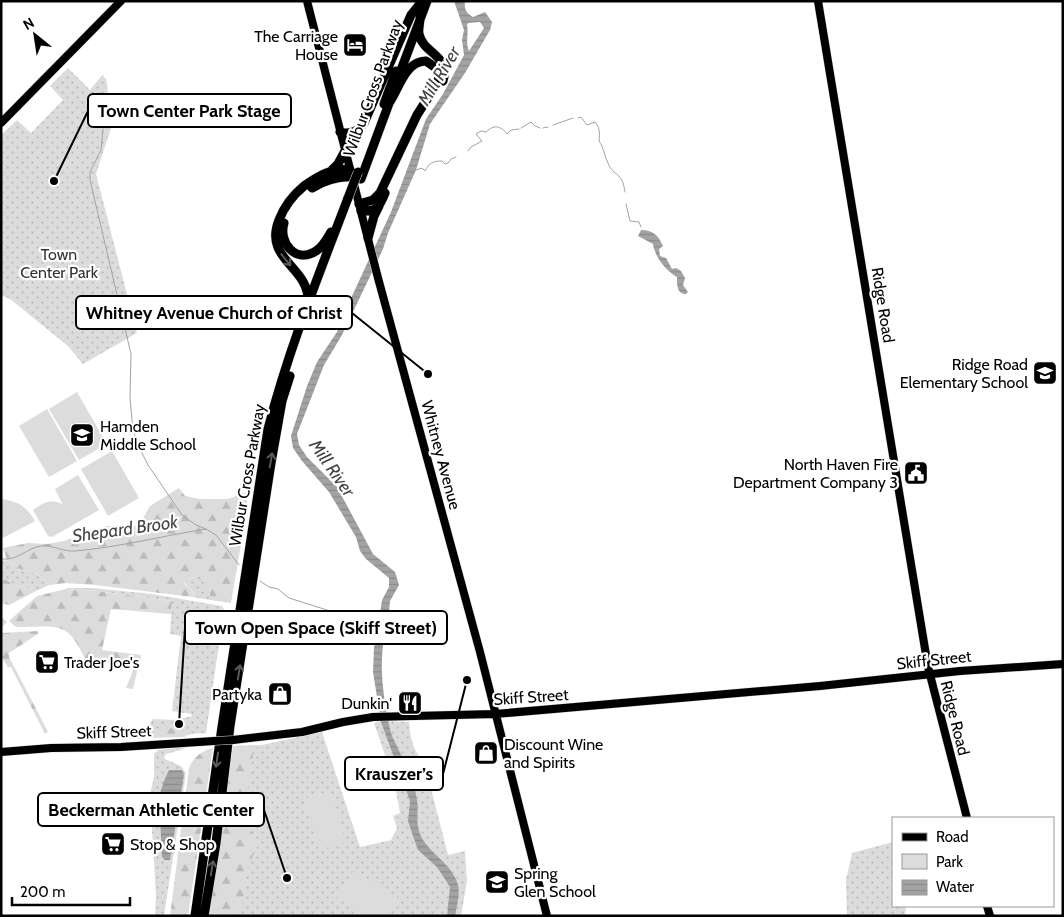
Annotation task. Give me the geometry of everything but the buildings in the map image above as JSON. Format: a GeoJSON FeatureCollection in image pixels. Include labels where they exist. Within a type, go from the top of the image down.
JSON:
{"type":"FeatureCollection","features":[{"type":"Feature","properties":{"kind":"highway"},"geometry":{"type":"LineString","coordinates":[[340,132],[354,132],[364,123],[411,15],[422,2]]}},
{"type":"Feature","properties":{"kind":"highway","name":"Wilbur Cross Parkway"},"geometry":{"type":"LineString","coordinates":[[355,174],[389,103],[420,18],[422,2]]}},
{"type":"Feature","properties":{"kind":"highway","name":"Wilbur Cross Parkway"},"geometry":{"type":"LineString","coordinates":[[204,916],[216,843],[230,726],[282,401],[292,367],[355,204],[355,174],[422,2]]}},
{"type":"Feature","properties":{"kind":"highway"},"geometry":{"type":"LineString","coordinates":[[368,238],[374,216],[418,122],[444,79],[444,67],[420,37],[420,18]]}},
{"type":"Feature","properties":{"kind":"highway"},"geometry":{"type":"LineString","coordinates":[[355,204],[373,200],[380,193],[417,115],[436,85],[439,75],[436,68],[426,61],[418,62],[411,66],[389,103]]}},
{"type":"Feature","properties":{"kind":"highway"},"geometry":{"type":"LineString","coordinates":[[308,305],[306,285],[278,250],[275,236],[276,229],[281,214],[294,196],[309,183],[332,170],[338,164],[345,151]]}},
{"type":"Feature","properties":{"kind":"highway"},"geometry":{"type":"LineString","coordinates":[[332,170],[340,169],[355,174]]}},
{"type":"Feature","properties":{"kind":"highway"},"geometry":{"type":"LineString","coordinates":[[340,220],[324,244],[312,254],[295,253],[288,248],[283,239],[282,228],[287,217],[294,204],[304,194],[322,182],[355,174]]}},
{"type":"Feature","properties":{"kind":"highway"},"geometry":{"type":"LineString","coordinates":[[355,204],[372,211],[379,205]]}},
{"type":"Feature","properties":{"kind":"highway","name":"Wilbur Cross Parkway"},"geometry":{"type":"LineString","coordinates":[[194,916],[267,436],[277,396],[340,220],[355,204]]}},
{"type":"Feature","properties":{"kind":"main road"},"geometry":{"type":"LineString","coordinates":[[1,123],[121,1]]}},
{"type":"Feature","properties":{"kind":"main road"},"geometry":{"type":"LineString","coordinates":[[306,1],[345,151],[355,174]]}},
{"type":"Feature","properties":{"kind":"main road","name":"Ridge Road"},"geometry":{"type":"LineString","coordinates":[[818,1],[930,674],[967,817]]}},
{"type":"Feature","properties":{"kind":"main road","name":"Whitney Avenue"},"geometry":{"type":"LineString","coordinates":[[355,204],[372,252],[455,558],[547,916]]}},
{"type":"Feature","properties":{"kind":"main road","name":"Skiff Street"},"geometry":{"type":"LineString","coordinates":[[1,752],[233,740],[295,734],[343,722],[376,717],[495,714],[820,686],[930,674],[1063,664]]}},
{"type":"Feature","properties":{"kind":"green space","name":"Town Center Park"},"geometry":{"type":"Polygon","coordinates":[[[68,68],[90,90],[103,74],[104,78],[106,78],[112,125],[96,174],[137,333],[83,364],[68,346],[10,299],[1,295],[1,135],[17,120],[31,133],[63,100],[50,86],[68,68]]]}},
{"type":"Feature","properties":{"kind":"green space"},"geometry":{"type":"Polygon","coordinates":[[[77,392],[107,444],[79,460],[49,409],[77,392]]]}},
{"type":"Feature","properties":{"kind":"green space"},"geometry":{"type":"Polygon","coordinates":[[[47,409],[77,461],[49,477],[19,426],[47,409]]]}},
{"type":"Feature","properties":{"kind":"green space"},"geometry":{"type":"Polygon","coordinates":[[[112,451],[139,498],[108,516],[81,469],[112,451]]]}},
{"type":"Feature","properties":{"kind":"green space"},"geometry":{"type":"Polygon","coordinates":[[[78,475],[99,510],[52,537],[48,536],[33,510],[51,501],[63,505],[55,489],[78,475]]]}},
{"type":"Feature","properties":{"kind":"green space"},"geometry":{"type":"Polygon","coordinates":[[[179,488],[185,496],[200,499],[228,499],[247,492],[247,509],[231,603],[210,600],[210,593],[204,587],[205,582],[194,577],[183,581],[192,590],[193,597],[95,585],[66,583],[49,585],[38,574],[20,569],[7,560],[3,548],[28,543],[48,544],[64,541],[106,526],[136,526],[150,506],[179,488]]]}},
{"type":"Feature","properties":{"kind":"green space"},"geometry":{"type":"Polygon","coordinates":[[[1,499],[12,501],[21,506],[29,512],[35,521],[1,539],[1,499]]]}},
{"type":"Feature","properties":{"kind":"green space"},"geometry":{"type":"Polygon","coordinates":[[[7,560],[20,569],[38,574],[49,585],[34,592],[29,588],[15,585],[1,577],[1,561],[7,560]]]}},
{"type":"Feature","properties":{"kind":"green space"},"geometry":{"type":"Polygon","coordinates":[[[1,577],[15,585],[29,588],[34,592],[9,605],[1,603],[1,577]]]}},
{"type":"Feature","properties":{"kind":"green space"},"geometry":{"type":"Polygon","coordinates":[[[194,577],[205,582],[207,590],[210,592],[210,600],[193,597],[194,593],[183,581],[194,577]]]}},
{"type":"Feature","properties":{"kind":"green space"},"geometry":{"type":"Polygon","coordinates":[[[92,588],[152,594],[222,606],[224,610],[206,733],[133,739],[134,736],[143,733],[153,719],[176,720],[192,716],[191,714],[172,711],[181,636],[170,634],[172,601],[66,589],[92,588]]]}},
{"type":"Feature","properties":{"kind":"green space"},"geometry":{"type":"Polygon","coordinates":[[[66,589],[172,601],[171,614],[111,609],[102,650],[141,655],[133,689],[126,688],[134,668],[130,666],[130,663],[87,663],[74,639],[60,628],[43,626],[16,627],[9,621],[37,596],[66,589]]]}},
{"type":"Feature","properties":{"kind":"green space"},"geometry":{"type":"Polygon","coordinates":[[[1,617],[7,622],[2,627],[2,633],[38,631],[38,634],[9,653],[9,657],[48,732],[45,734],[11,667],[8,667],[1,656],[1,617]]]}},
{"type":"Feature","properties":{"kind":"green space"},"geometry":{"type":"Polygon","coordinates":[[[382,721],[409,722],[411,738],[415,749],[424,761],[448,855],[465,851],[467,881],[461,916],[222,916],[249,745],[262,745],[322,732],[360,847],[391,840],[397,828],[393,816],[400,813],[394,781],[374,723],[382,721]]]}},
{"type":"Feature","properties":{"kind":"green space"},"geometry":{"type":"Polygon","coordinates":[[[168,727],[187,731],[185,737],[146,738],[158,729],[168,727]]]}},
{"type":"Feature","properties":{"kind":"green space"},"geometry":{"type":"Polygon","coordinates":[[[263,745],[254,749],[246,798],[248,821],[257,846],[247,870],[241,916],[207,916],[233,746],[263,745]]]}},
{"type":"Feature","properties":{"kind":"green space"},"geometry":{"type":"Polygon","coordinates":[[[185,747],[184,749],[166,754],[164,757],[181,766],[186,773],[164,916],[155,916],[156,897],[150,795],[154,777],[154,754],[158,750],[185,747]]]}},
{"type":"Feature","properties":{"kind":"green space"},"geometry":{"type":"Polygon","coordinates":[[[213,748],[188,916],[170,916],[189,768],[198,755],[213,748]]]}},
{"type":"Feature","properties":{"kind":"green space"},"geometry":{"type":"Polygon","coordinates":[[[330,791],[346,842],[319,850],[304,799],[330,791]]]}},
{"type":"Feature","properties":{"kind":"green space"},"geometry":{"type":"Polygon","coordinates":[[[892,842],[892,907],[906,907],[905,916],[847,916],[846,880],[852,853],[892,842]]]}},
{"type":"Feature","properties":{"kind":"green space"},"geometry":{"type":"Polygon","coordinates":[[[354,870],[398,898],[386,916],[365,916],[336,897],[354,870]]]}},
{"type":"Feature","properties":{"kind":"water"},"geometry":{"type":"Polygon","coordinates":[[[454,1],[465,1],[466,10],[473,17],[485,12],[492,22],[490,30],[465,73],[430,124],[416,170],[388,233],[383,249],[342,335],[324,365],[297,434],[299,445],[307,457],[337,487],[373,554],[395,572],[399,585],[390,601],[388,621],[391,632],[384,637],[382,657],[386,710],[392,736],[413,783],[420,834],[428,847],[454,875],[457,882],[459,894],[455,916],[447,916],[450,887],[437,867],[418,850],[408,821],[410,801],[381,722],[373,672],[374,648],[382,600],[389,587],[389,578],[366,559],[360,551],[356,537],[329,492],[293,448],[291,436],[317,362],[337,332],[391,212],[426,119],[443,94],[464,55],[462,40],[464,30],[454,1]],[[480,22],[468,23],[467,41],[469,51],[484,28],[480,22]]]}},
{"type":"Feature","properties":{"kind":"water"},"geometry":{"type":"Polygon","coordinates":[[[641,230],[652,232],[659,239],[663,246],[659,249],[660,256],[666,258],[672,269],[676,268],[681,271],[685,278],[683,285],[688,292],[686,294],[679,291],[677,277],[661,263],[653,244],[638,236],[641,230]]]}},
{"type":"Feature","properties":{"kind":"water"},"geometry":{"type":"Polygon","coordinates":[[[169,770],[182,770],[184,775],[170,860],[165,860],[162,857],[159,796],[169,770]]]}},
{"type":"Feature","properties":{"kind":"waterway"},"geometry":{"type":"LineString","coordinates":[[578,118],[581,117],[587,125],[595,122],[597,124],[599,141],[610,168],[622,180],[625,192]]}},
{"type":"Feature","properties":{"kind":"waterway"},"geometry":{"type":"LineString","coordinates":[[553,125],[573,118]]}},
{"type":"Feature","properties":{"kind":"waterway"},"geometry":{"type":"LineString","coordinates":[[521,128],[531,122],[540,128]]}},
{"type":"Feature","properties":{"kind":"waterway"},"geometry":{"type":"LineString","coordinates":[[468,151],[471,147],[482,141],[476,134],[481,131],[486,132],[497,127],[507,134],[511,130],[519,129]]}},
{"type":"Feature","properties":{"kind":"waterway"},"geometry":{"type":"LineString","coordinates":[[543,128],[548,127]]}},
{"type":"Feature","properties":{"kind":"waterway"},"geometry":{"type":"LineString","coordinates":[[103,129],[101,150],[90,172],[90,180],[131,354],[130,398],[133,430],[148,465],[182,515],[196,525],[206,529]]}},
{"type":"Feature","properties":{"kind":"waterway"},"geometry":{"type":"LineString","coordinates":[[416,170],[422,168],[425,171],[428,166],[436,161],[442,161],[445,164],[456,157]]}},
{"type":"Feature","properties":{"kind":"waterway"},"geometry":{"type":"LineString","coordinates":[[626,204],[630,221],[639,222],[641,227]]}},
{"type":"Feature","properties":{"kind":"waterway","name":"Shepard Brook"},"geometry":{"type":"LineString","coordinates":[[1,559],[13,558],[41,546],[75,551],[206,529],[216,535],[239,565]]}},
{"type":"Feature","properties":{"kind":"waterway","name":"Shepard Brook"},"geometry":{"type":"LineString","coordinates":[[260,581],[269,587],[278,589],[289,598],[327,610],[361,632],[376,645]]}},
{"type":"Feature","properties":{"kind":"place","name":"The Carriage House"},"geometry":{"type":"Point","coordinates":[355,45]}},
{"type":"Feature","properties":{"kind":"place","name":"Town Center Park Stage"},"geometry":{"type":"Point","coordinates":[54,181]}},
{"type":"Feature","properties":{"kind":"place","name":"Ridge Road Elementary School"},"geometry":{"type":"Point","coordinates":[1045,373]}},
{"type":"Feature","properties":{"kind":"place","name":"Whitney Avenue Church of Christ"},"geometry":{"type":"Point","coordinates":[428,374]}},
{"type":"Feature","properties":{"kind":"place","name":"Hamden Middle School"},"geometry":{"type":"Point","coordinates":[82,435]}},
{"type":"Feature","properties":{"kind":"place","name":"North Haven Fire Department Company 3"},"geometry":{"type":"Point","coordinates":[916,473]}},
{"type":"Feature","properties":{"kind":"place","name":"Trader Joe's"},"geometry":{"type":"Point","coordinates":[47,662]}},
{"type":"Feature","properties":{"kind":"place","name":"Krauszer’s"},"geometry":{"type":"Point","coordinates":[467,680]}},
{"type":"Feature","properties":{"kind":"place","name":"Partyka"},"geometry":{"type":"Point","coordinates":[280,694]}},
{"type":"Feature","properties":{"kind":"place","name":"Dunkin'"},"geometry":{"type":"Point","coordinates":[410,703]}},
{"type":"Feature","properties":{"kind":"place","name":"Town Open Space (Skiff Street)"},"geometry":{"type":"Point","coordinates":[179,724]}},
{"type":"Feature","properties":{"kind":"place","name":"Discount Wine and Spirits"},"geometry":{"type":"Point","coordinates":[486,753]}},
{"type":"Feature","properties":{"kind":"place","name":"Stop & Shop"},"geometry":{"type":"Point","coordinates":[113,844]}},
{"type":"Feature","properties":{"kind":"place","name":"Beckerman Athletic Center"},"geometry":{"type":"Point","coordinates":[287,878]}},
{"type":"Feature","properties":{"kind":"place","name":"Spring Glen School"},"geometry":{"type":"Point","coordinates":[497,882]}},
{"type":"Feature","properties":{"kind":"water label","name":"Mill River"},"geometry":{"type":"Point","coordinates":[439,76]}},
{"type":"Feature","properties":{"kind":"water label","name":"Mill River"},"geometry":{"type":"Point","coordinates":[332,468]}}]}
